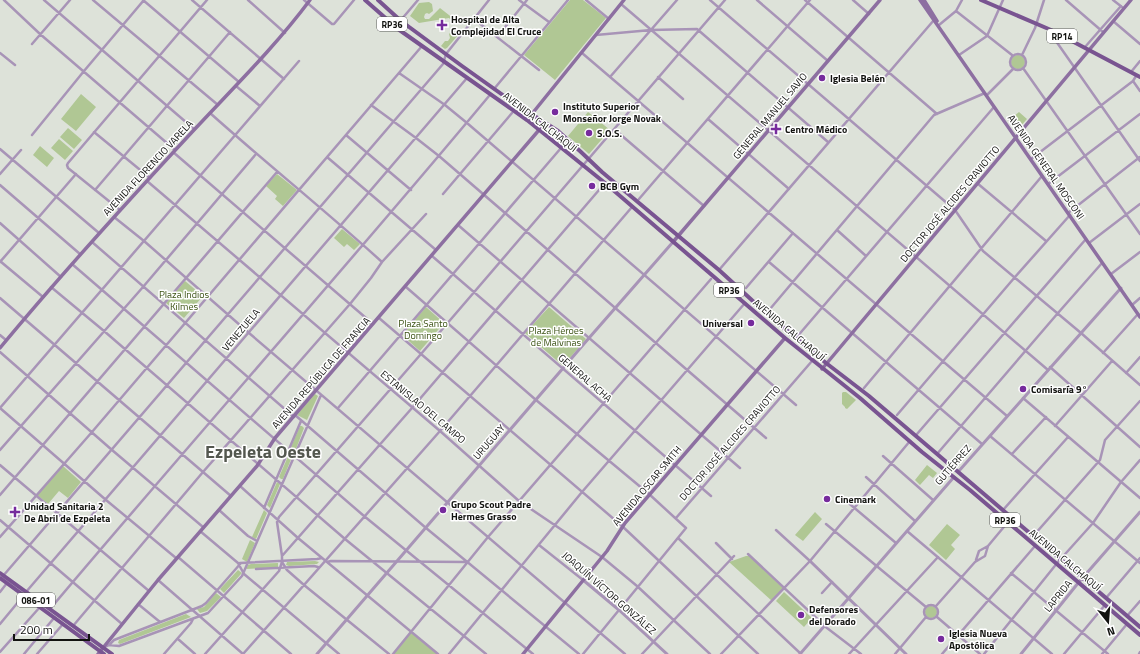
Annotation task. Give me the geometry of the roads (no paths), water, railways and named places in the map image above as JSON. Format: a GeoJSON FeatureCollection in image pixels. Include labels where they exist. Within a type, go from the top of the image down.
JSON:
{"type":"FeatureCollection","features":[{"type":"Feature","properties":{"kind":"main road","name":"AVENIDA CALCHAQUÍ"},"geometry":{"type":"LineString","coordinates":[[365,0],[395,27],[527,120],[582,166],[605,183],[745,303],[787,335],[796,338],[837,372],[840,372],[1140,627]]}},
{"type":"Feature","properties":{"kind":"main road","name":"AVENIDA CALCHAQUÍ"},"geometry":{"type":"LineString","coordinates":[[379,0],[401,21],[493,89],[531,115],[558,131],[607,177],[719,270],[812,361],[1008,522],[1140,635]]}},
{"type":"Feature","properties":{"kind":"main road"},"geometry":{"type":"LineString","coordinates":[[527,120],[624,0]]}},
{"type":"Feature","properties":{"kind":"main road","name":"GENERAL MANUEL SAVIO"},"geometry":{"type":"LineString","coordinates":[[673,242],[880,0]]}},
{"type":"Feature","properties":{"kind":"main road","name":"AVENIDA GENERAL MOSCONI"},"geometry":{"type":"LineString","coordinates":[[920,0],[939,25],[1139,316]]}},
{"type":"Feature","properties":{"kind":"main road","name":"AVENIDA GENERAL MOSCONI"},"geometry":{"type":"LineString","coordinates":[[924,0],[935,20]]}},
{"type":"Feature","properties":{"kind":"main road","name":"RP14"},"geometry":{"type":"LineString","coordinates":[[981,0],[1037,23],[1138,76]]}},
{"type":"Feature","properties":{"kind":"main road","name":"DOCTOR JOSÉ ALCIDES CRAVIOTTO"},"geometry":{"type":"LineString","coordinates":[[822,368],[1074,68],[1087,48],[1113,21],[1122,7],[1131,0]]}},
{"type":"Feature","properties":{"kind":"main road","name":"AVENIDA FLORENCIO VARELA"},"geometry":{"type":"LineString","coordinates":[[0,348],[99,233],[194,129],[262,59],[285,33],[309,1]]}},
{"type":"Feature","properties":{"kind":"main road","name":"AVENIDA REPÚBLICA DE FRANCIA"},"geometry":{"type":"LineString","coordinates":[[101,652],[148,591],[259,463],[275,438],[406,287],[539,130],[543,122]]}},
{"type":"Feature","properties":{"kind":"main road"},"geometry":{"type":"LineString","coordinates":[[787,335],[812,351]]}},
{"type":"Feature","properties":{"kind":"main road","name":"AVENIDA OSCAR SMITH"},"geometry":{"type":"LineString","coordinates":[[523,654],[602,557],[622,526],[787,335]]}},
{"type":"Feature","properties":{"kind":"main road"},"geometry":{"type":"LineString","coordinates":[[833,377],[837,372]]}},
{"type":"Feature","properties":{"kind":"main road","name":"086-01"},"geometry":{"type":"LineString","coordinates":[[1,575],[7,583],[73,626],[101,652]]}},
{"type":"Feature","properties":{"kind":"main road","name":"086-01"},"geometry":{"type":"LineString","coordinates":[[1,575],[101,652],[112,654]]}},
{"type":"Feature","properties":{"kind":"street"},"geometry":{"type":"LineString","coordinates":[[4,0],[40,34],[149,127],[200,176],[373,324]]}},
{"type":"Feature","properties":{"kind":"street"},"geometry":{"type":"LineString","coordinates":[[44,0],[194,129]]}},
{"type":"Feature","properties":{"kind":"street"},"geometry":{"type":"LineString","coordinates":[[32,44],[70,0]]}},
{"type":"Feature","properties":{"kind":"street"},"geometry":{"type":"LineString","coordinates":[[93,0],[218,105]]}},
{"type":"Feature","properties":{"kind":"street"},"geometry":{"type":"LineString","coordinates":[[32,135],[143,0],[239,82]]}},
{"type":"Feature","properties":{"kind":"street"},"geometry":{"type":"LineString","coordinates":[[192,0],[284,79]]}},
{"type":"Feature","properties":{"kind":"street"},"geometry":{"type":"LineString","coordinates":[[120,210],[67,165],[158,55],[207,0]]}},
{"type":"Feature","properties":{"kind":"street"},"geometry":{"type":"LineString","coordinates":[[248,0],[285,33]]}},
{"type":"Feature","properties":{"kind":"street"},"geometry":{"type":"LineString","coordinates":[[304,0],[309,1],[332,24],[334,24],[354,0]]}},
{"type":"Feature","properties":{"kind":"street"},"geometry":{"type":"LineString","coordinates":[[395,27],[418,0]]}},
{"type":"Feature","properties":{"kind":"street"},"geometry":{"type":"LineString","coordinates":[[1,575],[29,546],[85,482],[422,89],[443,64],[446,54],[489,0]]}},
{"type":"Feature","properties":{"kind":"street"},"geometry":{"type":"LineString","coordinates":[[519,0],[549,22]]}},
{"type":"Feature","properties":{"kind":"street"},"geometry":{"type":"LineString","coordinates":[[497,37],[527,0]]}},
{"type":"Feature","properties":{"kind":"street"},"geometry":{"type":"LineString","coordinates":[[493,89],[568,0]]}},
{"type":"Feature","properties":{"kind":"street"},"geometry":{"type":"LineString","coordinates":[[586,0],[609,19]]}},
{"type":"Feature","properties":{"kind":"street"},"geometry":{"type":"LineString","coordinates":[[610,77],[677,0]]}},
{"type":"Feature","properties":{"kind":"street"},"geometry":{"type":"LineString","coordinates":[[710,0],[954,210],[981,248],[1140,385]]}},
{"type":"Feature","properties":{"kind":"street"},"geometry":{"type":"LineString","coordinates":[[204,654],[280,568],[282,556],[278,520],[725,0]]}},
{"type":"Feature","properties":{"kind":"street"},"geometry":{"type":"LineString","coordinates":[[757,0],[828,61]]}},
{"type":"Feature","properties":{"kind":"street"},"geometry":{"type":"LineString","coordinates":[[804,0],[937,114]]}},
{"type":"Feature","properties":{"kind":"street"},"geometry":{"type":"LineString","coordinates":[[639,199],[810,0]]}},
{"type":"Feature","properties":{"kind":"street"},"geometry":{"type":"LineString","coordinates":[[853,0],[868,14]]}},
{"type":"Feature","properties":{"kind":"street"},"geometry":{"type":"LineString","coordinates":[[939,25],[956,11],[962,0]]}},
{"type":"Feature","properties":{"kind":"street"},"geometry":{"type":"LineString","coordinates":[[959,55],[987,36],[1003,0]]}},
{"type":"Feature","properties":{"kind":"street"},"geometry":{"type":"LineString","coordinates":[[1022,55],[1037,23],[1044,0]]}},
{"type":"Feature","properties":{"kind":"street"},"geometry":{"type":"LineString","coordinates":[[1066,0],[1102,31],[1122,7],[1113,0]]}},
{"type":"Feature","properties":{"kind":"street"},"geometry":{"type":"LineString","coordinates":[[621,4],[1004,333],[1082,395],[1140,447]]}},
{"type":"Feature","properties":{"kind":"street"},"geometry":{"type":"LineString","coordinates":[[956,11],[1012,56]]}},
{"type":"Feature","properties":{"kind":"street"},"geometry":{"type":"LineString","coordinates":[[474,19],[539,70]]}},
{"type":"Feature","properties":{"kind":"street"},"geometry":{"type":"LineString","coordinates":[[719,270],[888,72],[935,20]]}},
{"type":"Feature","properties":{"kind":"street"},"geometry":{"type":"LineString","coordinates":[[1113,21],[1140,44]]}},
{"type":"Feature","properties":{"kind":"street"},"geometry":{"type":"LineString","coordinates":[[596,35],[651,30],[696,29],[828,142]]}},
{"type":"Feature","properties":{"kind":"street"},"geometry":{"type":"LineString","coordinates":[[897,415],[1069,214],[1105,183],[1139,159],[1074,68],[1051,34],[1050,30]]}},
{"type":"Feature","properties":{"kind":"street"},"geometry":{"type":"LineString","coordinates":[[95,190],[230,32]]}},
{"type":"Feature","properties":{"kind":"street"},"geometry":{"type":"LineString","coordinates":[[0,537],[240,260],[422,46]]}},
{"type":"Feature","properties":{"kind":"street"},"geometry":{"type":"LineString","coordinates":[[0,52],[15,65]]}},
{"type":"Feature","properties":{"kind":"street"},"geometry":{"type":"LineString","coordinates":[[581,52],[1007,416]]}},
{"type":"Feature","properties":{"kind":"street"},"geometry":{"type":"LineString","coordinates":[[1017,53],[1022,55],[1026,61],[1023,68],[1019,70],[1013,69],[1009,63],[1012,56],[1017,53]]}},
{"type":"Feature","properties":{"kind":"street"},"geometry":{"type":"LineString","coordinates":[[1131,72],[1140,61]]}},
{"type":"Feature","properties":{"kind":"street"},"geometry":{"type":"LineString","coordinates":[[291,654],[177,557],[127,518],[0,408],[176,205],[234,135],[299,62]]}},
{"type":"Feature","properties":{"kind":"street"},"geometry":{"type":"LineString","coordinates":[[1023,68],[1140,234]]}},
{"type":"Feature","properties":{"kind":"street"},"geometry":{"type":"LineString","coordinates":[[770,309],[856,206],[937,114],[986,94],[1013,69]]}},
{"type":"Feature","properties":{"kind":"street"},"geometry":{"type":"LineString","coordinates":[[399,73],[445,104],[796,406]]}},
{"type":"Feature","properties":{"kind":"street"},"geometry":{"type":"LineString","coordinates":[[1031,159],[1138,76]]}},
{"type":"Feature","properties":{"kind":"street"},"geometry":{"type":"LineString","coordinates":[[658,77],[683,98]]}},
{"type":"Feature","properties":{"kind":"street","name":"VENEZUELA"},"geometry":{"type":"LineString","coordinates":[[0,624],[467,78]]}},
{"type":"Feature","properties":{"kind":"street"},"geometry":{"type":"LineString","coordinates":[[1133,81],[1140,91]]}},
{"type":"Feature","properties":{"kind":"street"},"geometry":{"type":"LineString","coordinates":[[236,86],[260,106]]}},
{"type":"Feature","properties":{"kind":"street"},"geometry":{"type":"LineString","coordinates":[[50,610],[182,454],[411,190],[489,96]]}},
{"type":"Feature","properties":{"kind":"street"},"geometry":{"type":"LineString","coordinates":[[371,105],[439,156],[766,438]]}},
{"type":"Feature","properties":{"kind":"street"},"geometry":{"type":"LineString","coordinates":[[796,338],[994,107]]}},
{"type":"Feature","properties":{"kind":"street"},"geometry":{"type":"LineString","coordinates":[[210,113],[277,172],[321,207],[382,262]]}},
{"type":"Feature","properties":{"kind":"street"},"geometry":{"type":"LineString","coordinates":[[443,194],[512,113]]}},
{"type":"Feature","properties":{"kind":"street"},"geometry":{"type":"LineString","coordinates":[[1048,184],[1140,114]]}},
{"type":"Feature","properties":{"kind":"street"},"geometry":{"type":"LineString","coordinates":[[708,119],[788,189]]}},
{"type":"Feature","properties":{"kind":"street"},"geometry":{"type":"LineString","coordinates":[[614,129],[704,206]]}},
{"type":"Feature","properties":{"kind":"street","name":"ESTANISLAO DEL CAMPO"},"geometry":{"type":"LineString","coordinates":[[94,132],[260,278],[440,431],[519,501],[602,557],[637,586],[710,654]]}},
{"type":"Feature","properties":{"kind":"street"},"geometry":{"type":"LineString","coordinates":[[346,135],[411,190]]}},
{"type":"Feature","properties":{"kind":"street"},"geometry":{"type":"LineString","coordinates":[[338,408],[561,148]]}},
{"type":"Feature","properties":{"kind":"street"},"geometry":{"type":"LineString","coordinates":[[0,149],[99,233]]}},
{"type":"Feature","properties":{"kind":"street"},"geometry":{"type":"LineString","coordinates":[[0,174],[21,150]]}},
{"type":"Feature","properties":{"kind":"street"},"geometry":{"type":"LineString","coordinates":[[0,450],[124,309],[196,222],[256,154]]}},
{"type":"Feature","properties":{"kind":"street"},"geometry":{"type":"LineString","coordinates":[[327,157],[436,250]]}},
{"type":"Feature","properties":{"kind":"street"},"geometry":{"type":"LineString","coordinates":[[0,495],[277,172]]}},
{"type":"Feature","properties":{"kind":"street"},"geometry":{"type":"LineString","coordinates":[[43,297],[0,261],[76,174]]}},
{"type":"Feature","properties":{"kind":"street"},"geometry":{"type":"LineString","coordinates":[[864,388],[1042,176]]}},
{"type":"Feature","properties":{"kind":"street"},"geometry":{"type":"LineString","coordinates":[[282,556],[380,445],[605,183]]}},
{"type":"Feature","properties":{"kind":"street"},"geometry":{"type":"LineString","coordinates":[[977,183],[1046,241]]}},
{"type":"Feature","properties":{"kind":"street"},"geometry":{"type":"LineString","coordinates":[[0,185],[80,254]]}},
{"type":"Feature","properties":{"kind":"street"},"geometry":{"type":"LineString","coordinates":[[1089,243],[1140,204]]}},
{"type":"Feature","properties":{"kind":"street"},"geometry":{"type":"LineString","coordinates":[[158,580],[243,654],[318,567],[440,431],[632,207]]}},
{"type":"Feature","properties":{"kind":"street"},"geometry":{"type":"LineString","coordinates":[[73,626],[231,440],[350,304],[382,262],[426,214]]}},
{"type":"Feature","properties":{"kind":"street"},"geometry":{"type":"LineString","coordinates":[[114,217],[144,241],[271,352],[624,654]]}},
{"type":"Feature","properties":{"kind":"street"},"geometry":{"type":"LineString","coordinates":[[0,223],[61,277]]}},
{"type":"Feature","properties":{"kind":"street"},"geometry":{"type":"LineString","coordinates":[[458,225],[740,468]]}},
{"type":"Feature","properties":{"kind":"street"},"geometry":{"type":"LineString","coordinates":[[837,230],[866,256]]}},
{"type":"Feature","properties":{"kind":"street"},"geometry":{"type":"LineString","coordinates":[[746,288],[792,233]]}},
{"type":"Feature","properties":{"kind":"street"},"geometry":{"type":"LineString","coordinates":[[917,434],[1086,239]]}},
{"type":"Feature","properties":{"kind":"street"},"geometry":{"type":"LineString","coordinates":[[92,242],[163,305],[384,493],[579,654]]}},
{"type":"Feature","properties":{"kind":"street","name":"URUGUAY"},"geometry":{"type":"LineString","coordinates":[[317,654],[673,242]]}},
{"type":"Feature","properties":{"kind":"street"},"geometry":{"type":"LineString","coordinates":[[1110,274],[1140,252]]}},
{"type":"Feature","properties":{"kind":"street","name":"GENERAL ACHA"},"geometry":{"type":"LineString","coordinates":[[432,256],[711,496]]}},
{"type":"Feature","properties":{"kind":"street"},"geometry":{"type":"LineString","coordinates":[[768,262],[982,444]]}},
{"type":"Feature","properties":{"kind":"street"},"geometry":{"type":"LineString","coordinates":[[937,454],[1099,265],[1103,263]]}},
{"type":"Feature","properties":{"kind":"street"},"geometry":{"type":"LineString","coordinates":[[72,264],[364,516],[533,654]]}},
{"type":"Feature","properties":{"kind":"street"},"geometry":{"type":"LineString","coordinates":[[393,654],[488,537],[551,466],[710,279]]}},
{"type":"Feature","properties":{"kind":"street"},"geometry":{"type":"LineString","coordinates":[[52,287],[259,463],[318,516],[486,654]]}},
{"type":"Feature","properties":{"kind":"street"},"geometry":{"type":"LineString","coordinates":[[406,287],[536,400],[649,494],[686,528],[658,560],[583,654]]}},
{"type":"Feature","properties":{"kind":"street","name":"GUTIÉRREZ"},"geometry":{"type":"LineString","coordinates":[[801,654],[933,500],[1121,288]]}},
{"type":"Feature","properties":{"kind":"street"},"geometry":{"type":"LineString","coordinates":[[0,298],[231,496]]}},
{"type":"Feature","properties":{"kind":"street"},"geometry":{"type":"LineString","coordinates":[[1132,304],[1140,298]]}},
{"type":"Feature","properties":{"kind":"street"},"geometry":{"type":"LineString","coordinates":[[450,654],[582,492],[745,303]]}},
{"type":"Feature","properties":{"kind":"street"},"geometry":{"type":"LineString","coordinates":[[1103,353],[1139,316]]}},
{"type":"Feature","properties":{"kind":"street"},"geometry":{"type":"LineString","coordinates":[[379,318],[622,526],[758,654]]}},
{"type":"Feature","properties":{"kind":"street"},"geometry":{"type":"LineString","coordinates":[[0,335],[6,340]]}},
{"type":"Feature","properties":{"kind":"street"},"geometry":{"type":"LineString","coordinates":[[0,352],[70,414],[203,527]]}},
{"type":"Feature","properties":{"kind":"street"},"geometry":{"type":"LineString","coordinates":[[1126,373],[1140,357]]}},
{"type":"Feature","properties":{"kind":"street","name":"DOCTOR JOSÉ ALCIDES CRAVIOTTO"},"geometry":{"type":"LineString","coordinates":[[676,518],[812,361]]}},
{"type":"Feature","properties":{"kind":"street"},"geometry":{"type":"LineString","coordinates":[[1055,426],[1112,361]]}},
{"type":"Feature","properties":{"kind":"street"},"geometry":{"type":"LineString","coordinates":[[109,645],[119,646],[192,619],[210,611],[224,596],[243,573],[248,563],[321,394]]}},
{"type":"Feature","properties":{"kind":"street"},"geometry":{"type":"LineString","coordinates":[[1023,398],[1140,498]]}},
{"type":"Feature","properties":{"kind":"street"},"geometry":{"type":"LineString","coordinates":[[1035,534],[1102,457],[1105,440],[1140,401]]}},
{"type":"Feature","properties":{"kind":"street"},"geometry":{"type":"LineString","coordinates":[[1012,454],[1046,417]]}},
{"type":"Feature","properties":{"kind":"street"},"geometry":{"type":"LineString","coordinates":[[264,508],[301,421]]}},
{"type":"Feature","properties":{"kind":"street"},"geometry":{"type":"LineString","coordinates":[[990,436],[1115,542],[1139,560],[1106,598]]}},
{"type":"Feature","properties":{"kind":"street"},"geometry":{"type":"LineString","coordinates":[[1003,510],[1068,437]]}},
{"type":"Feature","properties":{"kind":"street"},"geometry":{"type":"LineString","coordinates":[[721,654],[810,561],[910,441]]}},
{"type":"Feature","properties":{"kind":"street"},"geometry":{"type":"LineString","coordinates":[[883,456],[933,500]]}},
{"type":"Feature","properties":{"kind":"street"},"geometry":{"type":"LineString","coordinates":[[984,654],[1061,559],[1093,523],[1121,482],[1140,460]]}},
{"type":"Feature","properties":{"kind":"street"},"geometry":{"type":"LineString","coordinates":[[0,465],[148,591]]}},
{"type":"Feature","properties":{"kind":"street"},"geometry":{"type":"LineString","coordinates":[[866,477],[915,521]]}},
{"type":"Feature","properties":{"kind":"street"},"geometry":{"type":"LineString","coordinates":[[240,486],[298,538],[438,654]]}},
{"type":"Feature","properties":{"kind":"street"},"geometry":{"type":"LineString","coordinates":[[845,500],[896,543]]}},
{"type":"Feature","properties":{"kind":"street"},"geometry":{"type":"LineString","coordinates":[[219,510],[248,536],[257,541]]}},
{"type":"Feature","properties":{"kind":"street","name":"LAPRIDA"},"geometry":{"type":"LineString","coordinates":[[1021,654],[1079,582],[1140,512]]}},
{"type":"Feature","properties":{"kind":"street"},"geometry":{"type":"LineString","coordinates":[[0,520],[72,583],[122,624]]}},
{"type":"Feature","properties":{"kind":"street"},"geometry":{"type":"LineString","coordinates":[[936,606],[974,562],[979,551],[988,546],[1008,522]]}},
{"type":"Feature","properties":{"kind":"street"},"geometry":{"type":"LineString","coordinates":[[826,524],[926,607]]}},
{"type":"Feature","properties":{"kind":"street"},"geometry":{"type":"LineString","coordinates":[[776,530],[906,654]]}},
{"type":"Feature","properties":{"kind":"street"},"geometry":{"type":"LineString","coordinates":[[200,531],[240,564],[243,573],[339,654]]}},
{"type":"Feature","properties":{"kind":"street"},"geometry":{"type":"LineString","coordinates":[[907,531],[1052,654]]}},
{"type":"Feature","properties":{"kind":"street"},"geometry":{"type":"LineString","coordinates":[[678,538],[801,654]]}},
{"type":"Feature","properties":{"kind":"street"},"geometry":{"type":"LineString","coordinates":[[642,654],[733,558],[716,543]]}},
{"type":"Feature","properties":{"kind":"street","name":"JOAQUÍN VÍCTOR GONZÁLEZ"},"geometry":{"type":"LineString","coordinates":[[539,545],[619,610],[667,654]]}},
{"type":"Feature","properties":{"kind":"street"},"geometry":{"type":"LineString","coordinates":[[942,654],[1035,545]]}},
{"type":"Feature","properties":{"kind":"street"},"geometry":{"type":"LineString","coordinates":[[974,562],[985,556],[988,546]]}},
{"type":"Feature","properties":{"kind":"street"},"geometry":{"type":"LineString","coordinates":[[748,554],[825,626],[861,654]]}},
{"type":"Feature","properties":{"kind":"street"},"geometry":{"type":"LineString","coordinates":[[849,654],[938,557]]}},
{"type":"Feature","properties":{"kind":"street"},"geometry":{"type":"LineString","coordinates":[[101,652],[114,640],[204,605],[240,564],[317,560],[468,562]]}},
{"type":"Feature","properties":{"kind":"street"},"geometry":{"type":"LineString","coordinates":[[282,562],[286,568],[304,585],[389,654]]}},
{"type":"Feature","properties":{"kind":"street"},"geometry":{"type":"LineString","coordinates":[[256,569],[318,567]]}},
{"type":"Feature","properties":{"kind":"street"},"geometry":{"type":"LineString","coordinates":[[1011,573],[1108,654]]}},
{"type":"Feature","properties":{"kind":"street"},"geometry":{"type":"LineString","coordinates":[[822,593],[832,582]]}},
{"type":"Feature","properties":{"kind":"street"},"geometry":{"type":"LineString","coordinates":[[0,592],[7,583]]}},
{"type":"Feature","properties":{"kind":"street"},"geometry":{"type":"LineString","coordinates":[[1127,616],[1140,601]]}},
{"type":"Feature","properties":{"kind":"street"},"geometry":{"type":"LineString","coordinates":[[138,604],[160,622]]}},
{"type":"Feature","properties":{"kind":"street"},"geometry":{"type":"LineString","coordinates":[[926,607],[932,605],[936,606]]}},
{"type":"Feature","properties":{"kind":"street"},"geometry":{"type":"LineString","coordinates":[[1064,654],[1105,605]]}},
{"type":"Feature","properties":{"kind":"street"},"geometry":{"type":"LineString","coordinates":[[3,654],[0,652],[40,606]]}},
{"type":"Feature","properties":{"kind":"street"},"geometry":{"type":"LineString","coordinates":[[936,606],[938,610],[937,617]]}},
{"type":"Feature","properties":{"kind":"street"},"geometry":{"type":"LineString","coordinates":[[926,607],[924,614],[926,617]]}},
{"type":"Feature","properties":{"kind":"street"},"geometry":{"type":"LineString","coordinates":[[926,617],[933,619],[937,617]]}},
{"type":"Feature","properties":{"kind":"street"},"geometry":{"type":"LineString","coordinates":[[895,654],[926,617]]}},
{"type":"Feature","properties":{"kind":"street"},"geometry":{"type":"LineString","coordinates":[[937,617],[980,654]]}},
{"type":"Feature","properties":{"kind":"street"},"geometry":{"type":"LineString","coordinates":[[24,654],[55,618]]}},
{"type":"Feature","properties":{"kind":"street"},"geometry":{"type":"LineString","coordinates":[[164,654],[192,622],[192,619]]}},
{"type":"Feature","properties":{"kind":"street"},"geometry":{"type":"LineString","coordinates":[[37,654],[63,624]]}},
{"type":"Feature","properties":{"kind":"street"},"geometry":{"type":"LineString","coordinates":[[1102,654],[1127,624]]}},
{"type":"Feature","properties":{"kind":"street"},"geometry":{"type":"LineString","coordinates":[[178,639],[195,654]]}},
{"type":"Feature","properties":{"kind":"place","name":"Hospital de Alta Complejidad El Cruce"},"geometry":{"type":"Point","coordinates":[442,25]}},
{"type":"Feature","properties":{"kind":"place","name":"Iglesia Belén"},"geometry":{"type":"Point","coordinates":[822,78]}},
{"type":"Feature","properties":{"kind":"place","name":"Instituto Superior Monseñor Jorge Novak"},"geometry":{"type":"Point","coordinates":[555,112]}},
{"type":"Feature","properties":{"kind":"place","name":"Centro Médico"},"geometry":{"type":"Point","coordinates":[776,129]}},
{"type":"Feature","properties":{"kind":"place","name":"S.O.S."},"geometry":{"type":"Point","coordinates":[589,133]}},
{"type":"Feature","properties":{"kind":"place","name":"BCB Gym"},"geometry":{"type":"Point","coordinates":[592,186]}},
{"type":"Feature","properties":{"kind":"place","name":"Universal"},"geometry":{"type":"Point","coordinates":[751,323]}},
{"type":"Feature","properties":{"kind":"place","name":"Comisaría 9°"},"geometry":{"type":"Point","coordinates":[1023,389]}},
{"type":"Feature","properties":{"kind":"place","name":"Cinemark"},"geometry":{"type":"Point","coordinates":[827,499]}},
{"type":"Feature","properties":{"kind":"place","name":"Grupo Scout Padre Hermes Grasso"},"geometry":{"type":"Point","coordinates":[443,510]}},
{"type":"Feature","properties":{"kind":"place","name":"Unidad Sanitaria 2 De Abril de Ezpeleta"},"geometry":{"type":"Point","coordinates":[15,512]}},
{"type":"Feature","properties":{"kind":"place","name":"Defensores del Dorado"},"geometry":{"type":"Point","coordinates":[801,615]}},
{"type":"Feature","properties":{"kind":"place","name":"Iglesia Nueva Apostólica"},"geometry":{"type":"Point","coordinates":[941,639]}},
{"type":"Feature","properties":{"kind":"district","name":"Ezpeleta Oeste"},"geometry":{"type":"Point","coordinates":[263,451]}},
{"type":"Feature","properties":{"kind":"park label","name":"Plaza Indios Kilmes"},"geometry":{"type":"Point","coordinates":[184,300]}},
{"type":"Feature","properties":{"kind":"park label","name":"Plaza Santo Domingo"},"geometry":{"type":"Point","coordinates":[423,328]}},
{"type":"Feature","properties":{"kind":"park label","name":"Plaza Héroes de Malvinas"},"geometry":{"type":"Point","coordinates":[556,336]}}]}
